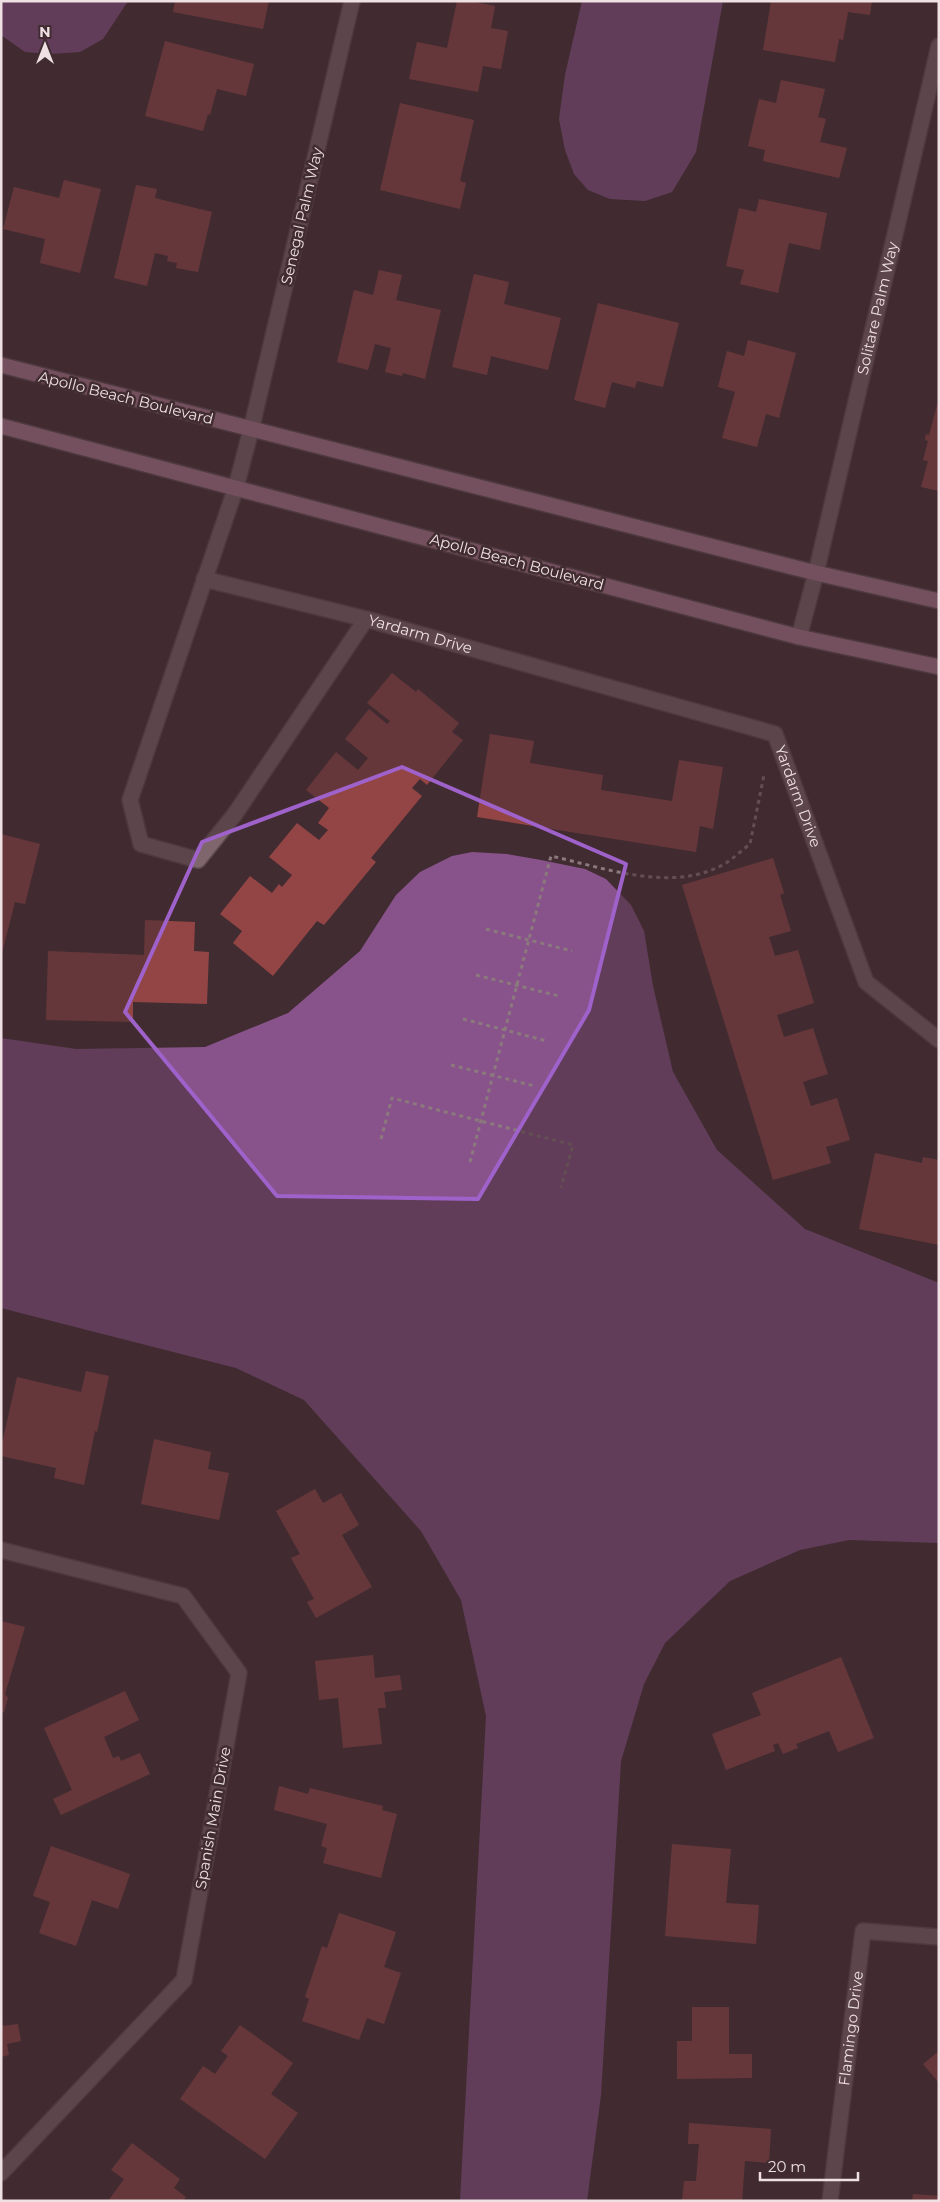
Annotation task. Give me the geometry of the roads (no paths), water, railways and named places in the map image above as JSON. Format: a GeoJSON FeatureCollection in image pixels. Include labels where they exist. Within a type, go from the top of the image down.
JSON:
{"type":"FeatureCollection","features":[{"type":"Feature","properties":{"kind":"main road","name":"Apollo Beach Boulevard"},"geometry":{"type":"LineString","coordinates":[[1,365],[816,573],[939,600]]}},
{"type":"Feature","properties":{"kind":"main road","name":"Apollo Beach Boulevard"},"geometry":{"type":"LineString","coordinates":[[1,426],[798,637],[939,668]]}},
{"type":"Feature","properties":{"kind":"street","name":"Senegal Palm Way"},"geometry":{"type":"LineString","coordinates":[[251,430],[352,1]]}},
{"type":"Feature","properties":{"kind":"street","name":"Solitare Palm Way"},"geometry":{"type":"LineString","coordinates":[[816,573],[939,46]]}},
{"type":"Feature","properties":{"kind":"street"},"geometry":{"type":"LineString","coordinates":[[236,487],[251,430]]}},
{"type":"Feature","properties":{"kind":"street","name":"Yardarm Drive"},"geometry":{"type":"LineString","coordinates":[[236,487],[130,800],[141,844],[198,860],[235,814],[366,619],[776,734],[866,982],[939,1040]]}},
{"type":"Feature","properties":{"kind":"street"},"geometry":{"type":"LineString","coordinates":[[798,637],[816,573]]}},
{"type":"Feature","properties":{"kind":"street"},"geometry":{"type":"LineString","coordinates":[[204,579],[366,619]]}},
{"type":"Feature","properties":{"kind":"street","name":"Spanish Main Drive"},"geometry":{"type":"LineString","coordinates":[[1,1550],[183,1596],[239,1673],[184,1980],[1,2174]]}},
{"type":"Feature","properties":{"kind":"street","name":"Flamingo Drive"},"geometry":{"type":"LineString","coordinates":[[830,2201],[863,1931],[939,1937]]}}]}
